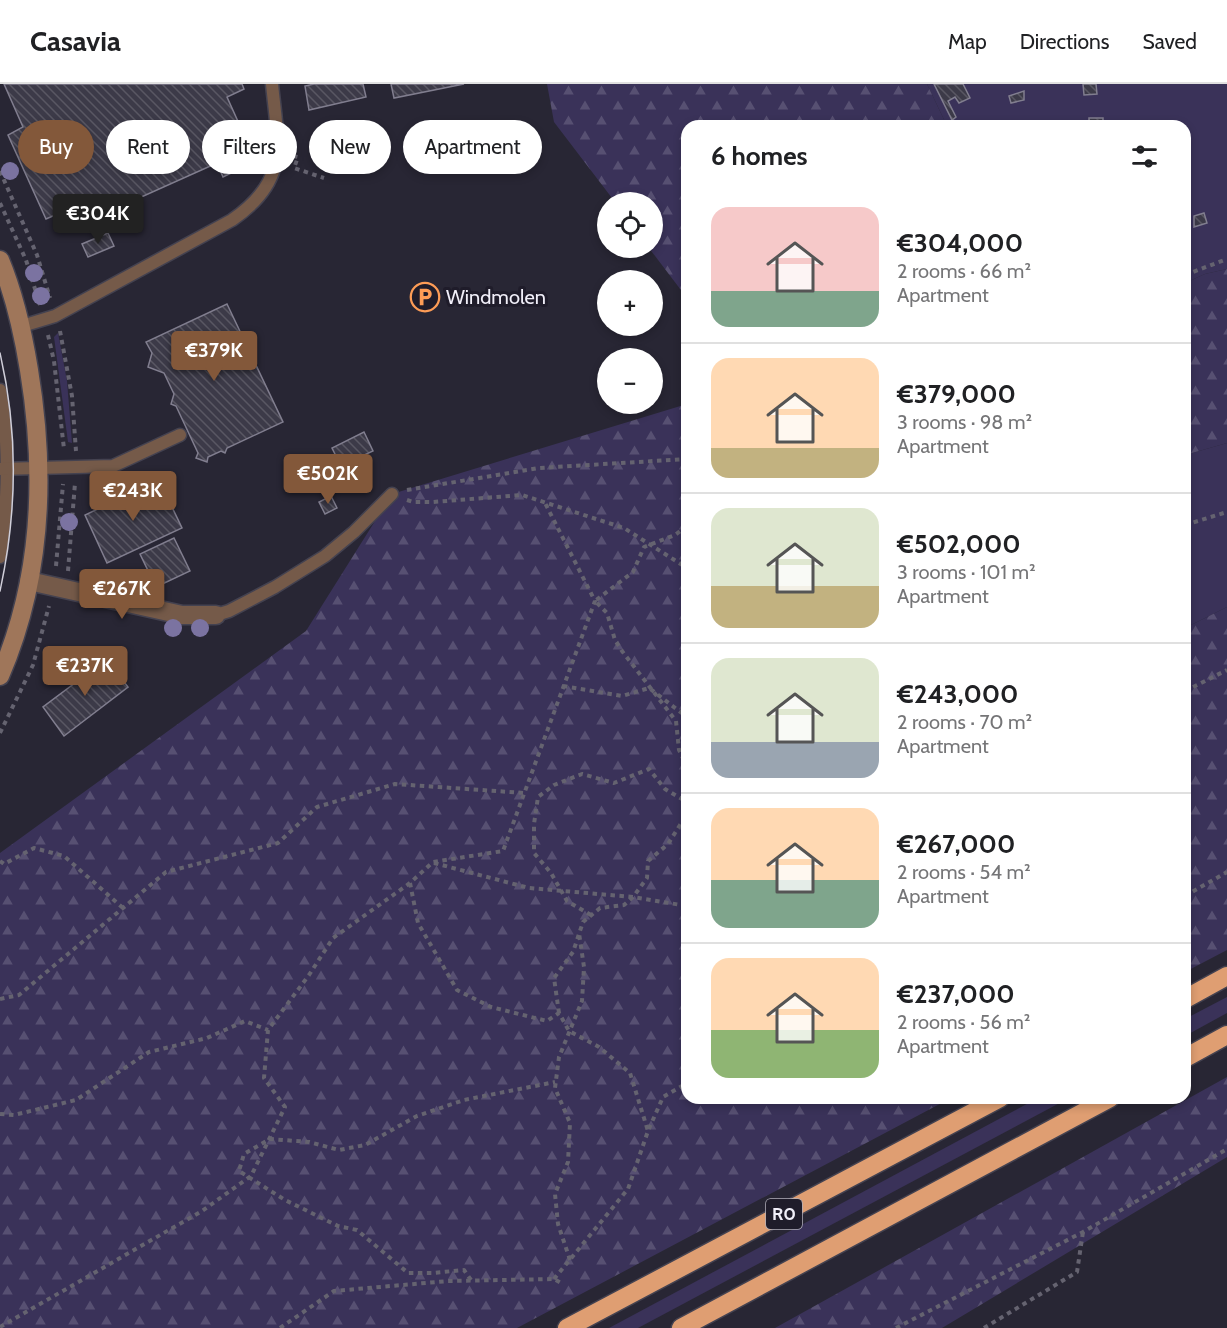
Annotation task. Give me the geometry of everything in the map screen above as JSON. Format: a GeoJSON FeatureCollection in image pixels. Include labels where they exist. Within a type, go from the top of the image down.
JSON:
{"type":"FeatureCollection","features":[{"type":"Feature","properties":{"kind":"highway"},"geometry":{"type":"LineString","coordinates":[[1191,996],[1227,976]]}},
{"type":"Feature","properties":{"kind":"highway"},"geometry":{"type":"LineString","coordinates":[[1191,1055],[1227,1035]]}},
{"type":"Feature","properties":{"kind":"highway","name":"R0"},"geometry":{"type":"LineString","coordinates":[[567,1328],[989,1104]]}},
{"type":"Feature","properties":{"kind":"highway"},"geometry":{"type":"LineString","coordinates":[[681,1328],[1099,1104]]}},
{"type":"Feature","properties":{"kind":"street"},"geometry":{"type":"LineString","coordinates":[[0,260],[22,326],[34,398],[40,468],[39,508],[30,581],[16,635],[0,676]]}},
{"type":"Feature","properties":{"kind":"street"},"geometry":{"type":"LineString","coordinates":[[30,581],[61,581],[182,615],[216,615]]}},
{"type":"Feature","properties":{"kind":"lane"},"geometry":{"type":"LineString","coordinates":[[272,84],[275,120]]}},
{"type":"Feature","properties":{"kind":"lane"},"geometry":{"type":"LineString","coordinates":[[22,326],[55,316],[232,220],[251,206],[272,174]]}},
{"type":"Feature","properties":{"kind":"lane"},"geometry":{"type":"LineString","coordinates":[[0,390],[4,528],[0,557]]}},
{"type":"Feature","properties":{"kind":"lane"},"geometry":{"type":"LineString","coordinates":[[3,469],[112,466],[180,435]]}},
{"type":"Feature","properties":{"kind":"lane"},"geometry":{"type":"LineString","coordinates":[[216,615],[229,611],[275,587],[325,556],[354,532],[392,494]]}},
{"type":"Feature","properties":{"kind":"path"},"geometry":{"type":"LineString","coordinates":[[297,169],[324,178]]}},
{"type":"Feature","properties":{"kind":"path"},"geometry":{"type":"LineString","coordinates":[[0,171],[37,255],[64,345],[76,436],[75,467],[61,581],[33,664],[0,734]]}},
{"type":"Feature","properties":{"kind":"path"},"geometry":{"type":"LineString","coordinates":[[1191,273],[1227,259]]}},
{"type":"Feature","properties":{"kind":"path"},"geometry":{"type":"LineString","coordinates":[[392,494],[539,468],[681,459]]}},
{"type":"Feature","properties":{"kind":"path"},"geometry":{"type":"LineString","coordinates":[[392,494],[413,502],[522,495],[624,528],[681,564]]}},
{"type":"Feature","properties":{"kind":"path"},"geometry":{"type":"LineString","coordinates":[[544,501],[595,601],[607,613],[615,640],[676,722],[681,754]]}},
{"type":"Feature","properties":{"kind":"path"},"geometry":{"type":"LineString","coordinates":[[1191,523],[1227,512]]}},
{"type":"Feature","properties":{"kind":"path"},"geometry":{"type":"LineString","coordinates":[[0,1326],[202,1211],[251,1176],[285,1107],[264,1078],[268,1030],[333,938],[410,884],[433,862],[503,851],[595,601],[633,572],[644,546],[675,535],[681,530]]}},
{"type":"Feature","properties":{"kind":"path"},"geometry":{"type":"LineString","coordinates":[[1191,688],[1227,670]]}},
{"type":"Feature","properties":{"kind":"path"},"geometry":{"type":"LineString","coordinates":[[563,686],[622,696],[650,687]]}},
{"type":"Feature","properties":{"kind":"path"},"geometry":{"type":"LineString","coordinates":[[650,687],[681,712]]}},
{"type":"Feature","properties":{"kind":"path"},"geometry":{"type":"LineString","coordinates":[[591,915],[567,901],[551,873],[534,853],[534,824],[538,797],[554,785],[582,774],[614,783],[649,769],[665,789],[681,798]]}},
{"type":"Feature","properties":{"kind":"path"},"geometry":{"type":"LineString","coordinates":[[0,999],[19,995],[166,872],[278,843],[317,807],[395,784],[524,793]]}},
{"type":"Feature","properties":{"kind":"path"},"geometry":{"type":"LineString","coordinates":[[648,1131],[630,1072],[599,1047],[568,1031],[559,1012],[554,978],[573,952],[583,922],[600,908],[624,905],[633,897],[647,878],[648,861],[668,844],[681,823]]}},
{"type":"Feature","properties":{"kind":"path"},"geometry":{"type":"LineString","coordinates":[[0,861],[4,864],[34,848],[64,856],[123,908]]}},
{"type":"Feature","properties":{"kind":"path"},"geometry":{"type":"LineString","coordinates":[[433,862],[529,888],[633,897],[681,905]]}},
{"type":"Feature","properties":{"kind":"path"},"geometry":{"type":"LineString","coordinates":[[1191,893],[1227,872]]}},
{"type":"Feature","properties":{"kind":"path"},"geometry":{"type":"LineString","coordinates":[[410,884],[418,923],[458,990],[491,1007],[533,1018],[547,1021],[559,1012]]}},
{"type":"Feature","properties":{"kind":"path"},"geometry":{"type":"LineString","coordinates":[[570,1260],[558,1224],[555,1194],[568,1162],[570,1123],[555,1088],[555,1082],[559,1057],[582,1001],[585,967],[579,933]]}},
{"type":"Feature","properties":{"kind":"path"},"geometry":{"type":"LineString","coordinates":[[0,1114],[15,1115],[76,1100],[149,1052],[207,1038],[245,1021],[268,1030]]}},
{"type":"Feature","properties":{"kind":"path"},"geometry":{"type":"LineString","coordinates":[[471,1280],[464,1270],[408,1273],[357,1230],[338,1226],[248,1179],[239,1171],[244,1154],[270,1139],[309,1142],[339,1150],[365,1145],[417,1116],[464,1100],[555,1082]]}},
{"type":"Feature","properties":{"kind":"path"},"geometry":{"type":"LineString","coordinates":[[554,1279],[628,1189],[648,1131],[663,1097],[681,1086]]}},
{"type":"Feature","properties":{"kind":"path"},"geometry":{"type":"LineString","coordinates":[[896,1328],[1083,1232],[1227,1149]]}},
{"type":"Feature","properties":{"kind":"path"},"geometry":{"type":"LineString","coordinates":[[984,1328],[1077,1272],[1083,1232]]}},
{"type":"Feature","properties":{"kind":"path"},"geometry":{"type":"LineString","coordinates":[[280,1328],[334,1291],[471,1280],[554,1279],[563,1284]]}},
{"type":"Feature","properties":{"kind":"green space"},"geometry":{"type":"Polygon","coordinates":[[[547,84],[927,84],[944,120],[681,120],[681,290],[657,258],[663,258],[663,192],[607,192],[554,122],[547,84]]]}},
{"type":"Feature","properties":{"kind":"green space"},"geometry":{"type":"Polygon","coordinates":[[[927,84],[1227,84],[1227,269],[1205,274],[1191,280],[1191,120],[944,120],[927,84]]]}},
{"type":"Feature","properties":{"kind":"green space"},"geometry":{"type":"Polygon","coordinates":[[[1227,269],[1227,443],[1191,453],[1191,280],[1205,274],[1227,269]]]}},
{"type":"Feature","properties":{"kind":"green space"},"geometry":{"type":"Polygon","coordinates":[[[58,333],[67,381],[72,443],[68,442],[54,337],[58,333]]]}},
{"type":"Feature","properties":{"kind":"green space"},"geometry":{"type":"Polygon","coordinates":[[[681,406],[681,1104],[940,1104],[517,1328],[0,1328],[0,853],[306,631],[392,494],[654,414],[663,414],[663,411],[681,406]]]}},
{"type":"Feature","properties":{"kind":"green space"},"geometry":{"type":"Polygon","coordinates":[[[1227,443],[1227,607],[1191,625],[1191,453],[1227,443]]]}},
{"type":"Feature","properties":{"kind":"green space"},"geometry":{"type":"Polygon","coordinates":[[[1227,607],[1227,950],[1191,969],[1191,625],[1227,607]]]}},
{"type":"Feature","properties":{"kind":"green space"},"geometry":{"type":"Polygon","coordinates":[[[1227,997],[1227,1013],[1191,1033],[1191,1016],[1227,997]]]}},
{"type":"Feature","properties":{"kind":"green space"},"geometry":{"type":"Polygon","coordinates":[[[1227,1077],[1227,1157],[942,1328],[775,1328],[1178,1104],[1191,1104],[1191,1097],[1227,1077]]]}},
{"type":"Feature","properties":{"kind":"green space"},"geometry":{"type":"Polygon","coordinates":[[[1027,1104],[1058,1104],[638,1328],[609,1328],[1027,1104]]]}},
{"type":"Feature","properties":{"kind":"building"},"geometry":{"type":"Polygon","coordinates":[[[4,84],[242,84],[244,89],[227,97],[237,120],[202,120],[202,170],[70,229],[62,212],[46,219],[26,174],[94,174],[94,120],[20,120],[4,84]]]}},
{"type":"Feature","properties":{"kind":"building"},"geometry":{"type":"Polygon","coordinates":[[[363,84],[366,97],[309,110],[305,86],[363,84]]]}},
{"type":"Feature","properties":{"kind":"building"},"geometry":{"type":"Polygon","coordinates":[[[391,84],[464,84],[394,98],[391,84]]]}},
{"type":"Feature","properties":{"kind":"building"},"geometry":{"type":"Polygon","coordinates":[[[934,84],[963,84],[970,98],[959,103],[955,97],[948,101],[956,117],[952,120],[934,84]]]}},
{"type":"Feature","properties":{"kind":"building"},"geometry":{"type":"Polygon","coordinates":[[[1083,84],[1096,84],[1097,94],[1084,95],[1083,84]]]}},
{"type":"Feature","properties":{"kind":"building"},"geometry":{"type":"Polygon","coordinates":[[[1024,91],[1024,100],[1011,103],[1009,96],[1024,91]]]}},
{"type":"Feature","properties":{"kind":"building"},"geometry":{"type":"Polygon","coordinates":[[[1089,118],[1103,118],[1103,120],[1089,120],[1089,118]]]}},
{"type":"Feature","properties":{"kind":"building"},"geometry":{"type":"Polygon","coordinates":[[[18,130],[18,157],[8,135],[18,130]]]}},
{"type":"Feature","properties":{"kind":"building"},"geometry":{"type":"Polygon","coordinates":[[[1204,213],[1207,223],[1194,227],[1194,216],[1204,213]]]}},
{"type":"Feature","properties":{"kind":"building"},"geometry":{"type":"Polygon","coordinates":[[[108,233],[114,246],[88,257],[82,244],[108,233]]]}},
{"type":"Feature","properties":{"kind":"building"},"geometry":{"type":"Polygon","coordinates":[[[227,304],[283,422],[227,448],[225,453],[221,451],[208,457],[207,462],[196,458],[198,453],[176,406],[171,404],[174,394],[164,373],[148,367],[152,353],[146,342],[227,304]]]}},
{"type":"Feature","properties":{"kind":"building"},"geometry":{"type":"Polygon","coordinates":[[[364,432],[373,451],[341,466],[332,448],[364,432]]]}},
{"type":"Feature","properties":{"kind":"building"},"geometry":{"type":"Polygon","coordinates":[[[159,480],[182,528],[107,563],[85,515],[159,480]]]}},
{"type":"Feature","properties":{"kind":"building"},"geometry":{"type":"Polygon","coordinates":[[[331,496],[337,508],[325,514],[319,502],[331,496]]]}},
{"type":"Feature","properties":{"kind":"building"},"geometry":{"type":"Polygon","coordinates":[[[174,538],[190,571],[156,587],[140,554],[174,538]]]}},
{"type":"Feature","properties":{"kind":"building"},"geometry":{"type":"Polygon","coordinates":[[[107,659],[128,687],[64,736],[43,707],[107,659]]]}},
{"type":"Feature","properties":{"kind":"tram line"},"geometry":{"type":"LineString","coordinates":[[0,353],[10,412],[13,472],[10,532],[0,591]]}},
{"type":"Feature","properties":{"kind":"place","name":"Windmolen"},"geometry":{"type":"Point","coordinates":[425,297]}}]}
